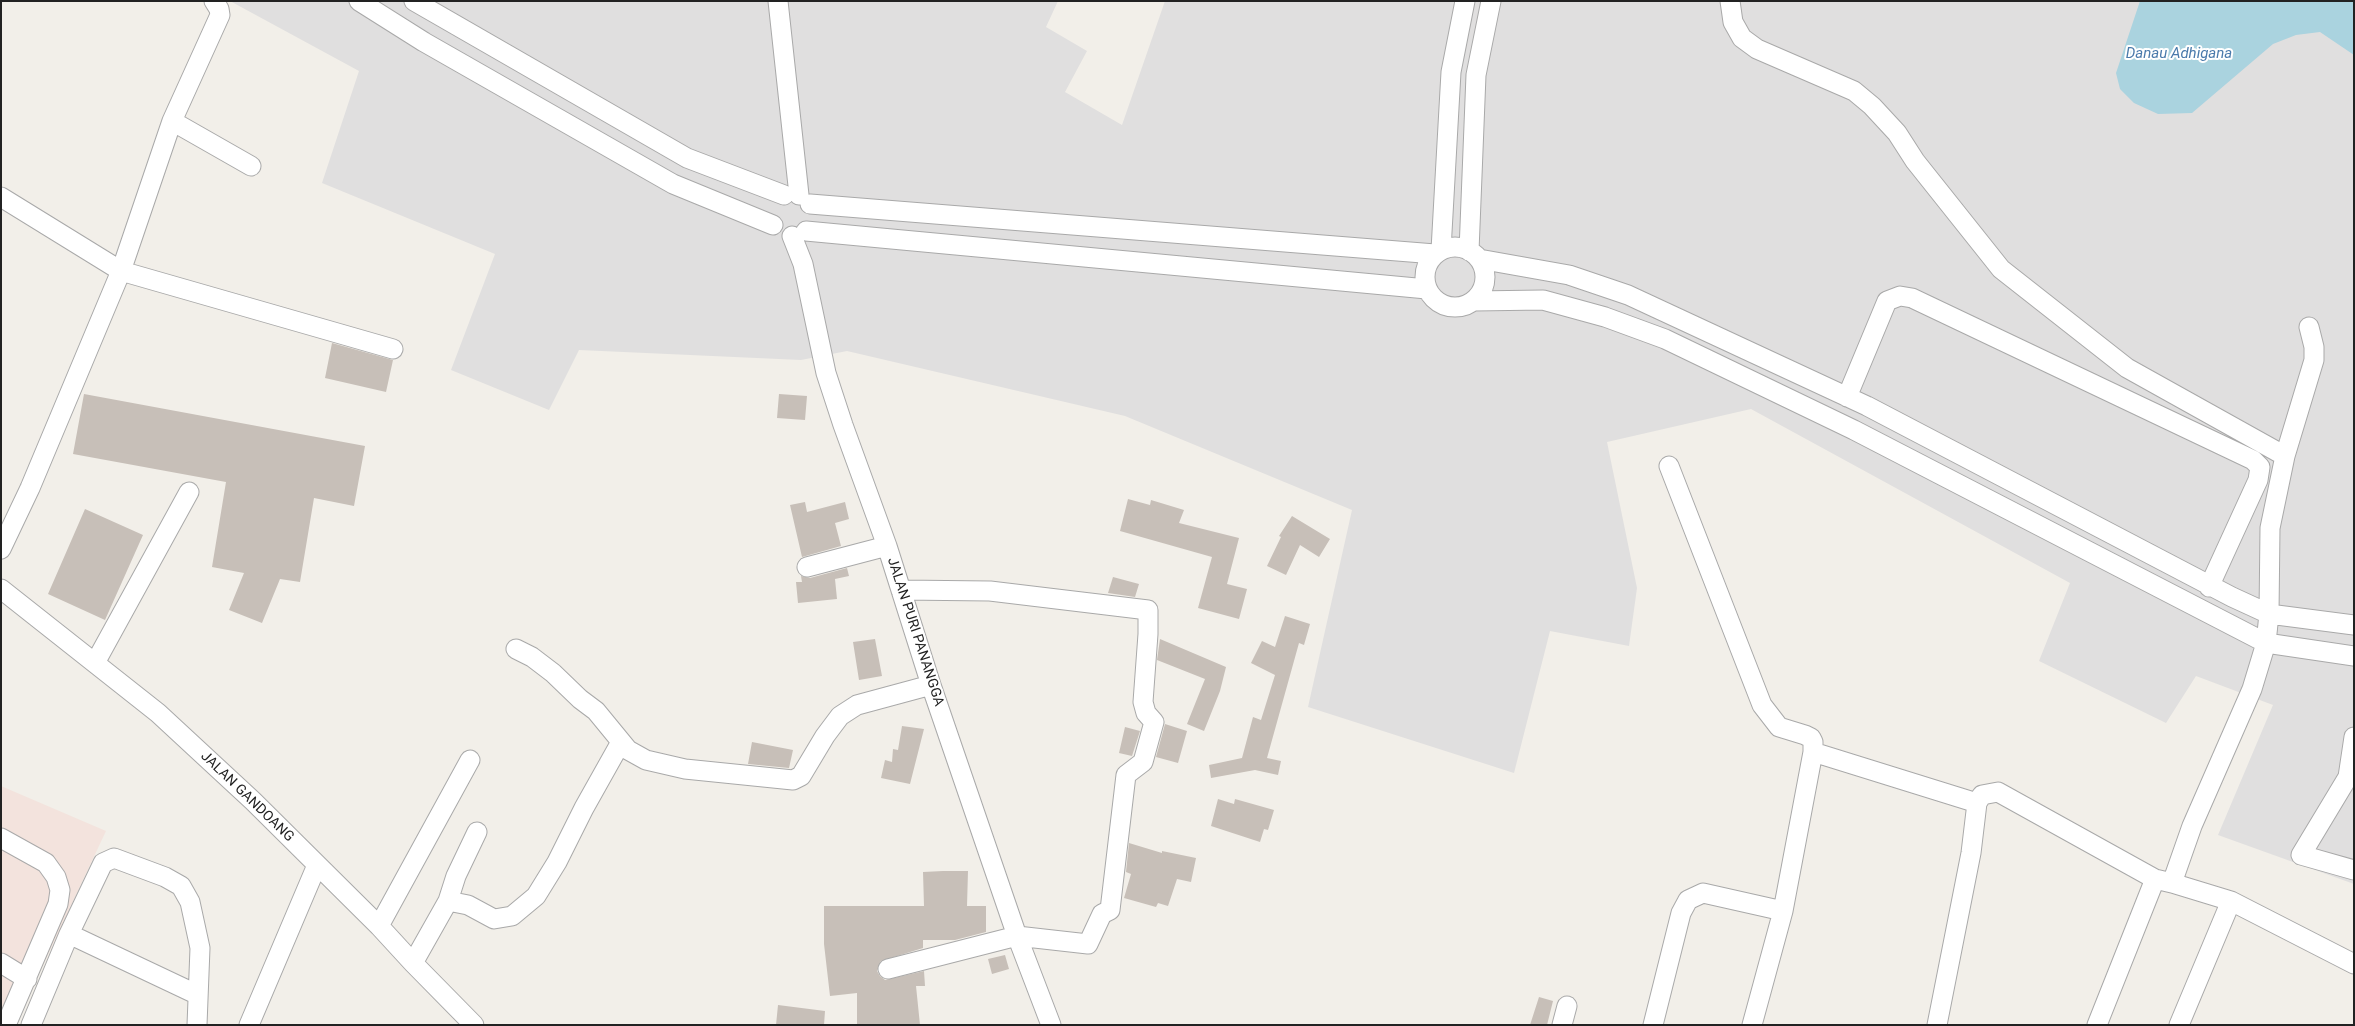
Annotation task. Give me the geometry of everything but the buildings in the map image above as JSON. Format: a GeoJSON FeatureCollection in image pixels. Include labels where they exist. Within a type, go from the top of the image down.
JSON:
{"type":"FeatureCollection","features":[{"type":"Feature","properties":{"kind":"street"},"geometry":{"type":"LineString","coordinates":[[1,549],[30,488],[121,270],[172,122],[220,15],[220,9],[214,1]]}},
{"type":"Feature","properties":{"kind":"street"},"geometry":{"type":"LineString","coordinates":[[359,1],[424,42],[673,184],[773,225]]}},
{"type":"Feature","properties":{"kind":"street"},"geometry":{"type":"LineString","coordinates":[[414,1],[687,158],[798,198],[1438,252],[1458,247],[1474,255],[1569,275],[1628,295],[1867,406],[2210,587],[2269,614],[2354,626]]}},
{"type":"Feature","properties":{"kind":"street"},"geometry":{"type":"LineString","coordinates":[[778,1],[798,198],[813,218],[799,234]]}},
{"type":"Feature","properties":{"kind":"street"},"geometry":{"type":"LineString","coordinates":[[1465,1],[1451,72],[1438,252],[1427,264],[1424,276],[1426,289],[1434,299],[1444,306],[1454,308],[1474,301],[1543,300],[1604,317],[1665,339],[1854,430],[2266,643],[2354,656]]}},
{"type":"Feature","properties":{"kind":"street"},"geometry":{"type":"LineString","coordinates":[[1474,301],[1485,282],[1484,270],[1474,255],[1476,75],[1491,1]]}},
{"type":"Feature","properties":{"kind":"street"},"geometry":{"type":"LineString","coordinates":[[1730,1],[1733,22],[1742,38],[1757,50],[1854,91],[1872,106],[1897,133],[1915,161],[2001,269],[2127,368],[2284,456]]}},
{"type":"Feature","properties":{"kind":"street"},"geometry":{"type":"LineString","coordinates":[[424,42],[442,18]]}},
{"type":"Feature","properties":{"kind":"street"},"geometry":{"type":"LineString","coordinates":[[172,122],[250,166]]}},
{"type":"Feature","properties":{"kind":"street"},"geometry":{"type":"LineString","coordinates":[[1,197],[121,270],[393,349]]}},
{"type":"Feature","properties":{"kind":"street"},"geometry":{"type":"LineString","coordinates":[[798,198],[773,204],[770,218],[778,232],[1426,289]]}},
{"type":"Feature","properties":{"kind":"street","name":"JALAN PURI PANANGGA"},"geometry":{"type":"LineString","coordinates":[[799,234],[803,264],[826,374],[887,546],[931,685],[1017,936],[1051,1025]]}},
{"type":"Feature","properties":{"kind":"street"},"geometry":{"type":"LineString","coordinates":[[1847,397],[1887,301],[1900,296],[1912,298],[2253,460],[2260,468],[2258,480],[2210,587]]}},
{"type":"Feature","properties":{"kind":"street"},"geometry":{"type":"LineString","coordinates":[[2097,1025],[2164,881],[2192,826],[2252,689],[2266,643],[2269,614],[2270,528],[2284,456],[2314,360],[2314,347],[2310,327]]}},
{"type":"Feature","properties":{"kind":"street"},"geometry":{"type":"LineString","coordinates":[[1854,430],[1867,406]]}},
{"type":"Feature","properties":{"kind":"street"},"geometry":{"type":"LineString","coordinates":[[1669,466],[1762,705],[1779,727],[1811,738],[1813,752],[1783,911],[1752,1025]]}},
{"type":"Feature","properties":{"kind":"street"},"geometry":{"type":"LineString","coordinates":[[95,663],[189,492]]}},
{"type":"Feature","properties":{"kind":"street"},"geometry":{"type":"LineString","coordinates":[[807,567],[887,546]]}},
{"type":"Feature","properties":{"kind":"street","name":"JALAN GANDOANG"},"geometry":{"type":"LineString","coordinates":[[1,589],[158,713],[209,760],[380,926],[412,963],[474,1025]]}},
{"type":"Feature","properties":{"kind":"street"},"geometry":{"type":"LineString","coordinates":[[888,969],[1017,936],[1088,944],[1102,914],[1110,910],[1126,775],[1143,762],[1154,722],[1146,713],[1143,702],[1148,610],[990,591],[901,590]]}},
{"type":"Feature","properties":{"kind":"street"},"geometry":{"type":"LineString","coordinates":[[516,649],[532,656],[596,711],[628,750],[646,760],[675,767],[793,780],[801,776],[825,736],[840,716],[857,705],[931,685]]}},
{"type":"Feature","properties":{"kind":"street"},"geometry":{"type":"LineString","coordinates":[[2354,737],[2351,777],[2301,855],[2354,870]]}},
{"type":"Feature","properties":{"kind":"street"},"geometry":{"type":"LineString","coordinates":[[448,901],[468,905],[494,919],[512,916],[536,896],[557,862],[584,808],[621,742]]}},
{"type":"Feature","properties":{"kind":"street"},"geometry":{"type":"LineString","coordinates":[[1813,752],[1977,803]]}},
{"type":"Feature","properties":{"kind":"street"},"geometry":{"type":"LineString","coordinates":[[380,926],[470,760]]}},
{"type":"Feature","properties":{"kind":"street"},"geometry":{"type":"LineString","coordinates":[[1937,1025],[1971,853],[1977,803],[1982,795],[1998,792],[2164,881],[2231,901],[2354,964]]}},
{"type":"Feature","properties":{"kind":"street"},"geometry":{"type":"LineString","coordinates":[[412,963],[448,901],[456,876],[477,832]]}},
{"type":"Feature","properties":{"kind":"street"},"geometry":{"type":"LineString","coordinates":[[1,838],[46,862],[56,877],[60,890],[58,904],[6,1025]]}},
{"type":"Feature","properties":{"kind":"street"},"geometry":{"type":"LineString","coordinates":[[36,1023],[69,934],[103,863],[114,858],[165,877],[181,886],[190,902],[200,948],[197,1025]]}},
{"type":"Feature","properties":{"kind":"street"},"geometry":{"type":"LineString","coordinates":[[249,1025],[317,865]]}},
{"type":"Feature","properties":{"kind":"street"},"geometry":{"type":"LineString","coordinates":[[1653,1025],[1681,913],[1688,900],[1703,893],[1783,911]]}},
{"type":"Feature","properties":{"kind":"street"},"geometry":{"type":"LineString","coordinates":[[2179,1025],[2231,901]]}},
{"type":"Feature","properties":{"kind":"street"},"geometry":{"type":"LineString","coordinates":[[69,934],[198,995]]}},
{"type":"Feature","properties":{"kind":"street"},"geometry":{"type":"LineString","coordinates":[[1,963],[27,979]]}},
{"type":"Feature","properties":{"kind":"street"},"geometry":{"type":"LineString","coordinates":[[1562,1025],[1567,1006]]}},
{"type":"Feature","properties":{"kind":"shaded area"},"geometry":{"type":"Polygon","coordinates":[[[230,1],[1058,1],[1046,27],[1087,51],[1065,92],[1122,125],[1165,1],[2354,1],[2354,884],[2218,835],[2273,705],[2196,676],[2166,723],[2039,661],[2070,583],[1751,409],[1607,442],[1637,588],[1629,646],[1550,631],[1514,773],[1308,707],[1352,510],[1125,416],[847,351],[801,360],[579,350],[549,410],[451,370],[495,254],[322,183],[359,71],[230,1]]]}},
{"type":"Feature","properties":{"kind":"shaded area"},"geometry":{"type":"Polygon","coordinates":[[[1,786],[106,831],[15,1025],[1,1025],[1,786]]]}},
{"type":"Feature","properties":{"kind":"water","name":"Danau Adhigana"},"geometry":{"type":"Polygon","coordinates":[[[2140,1],[2354,1],[2354,55],[2320,32],[2296,35],[2273,44],[2192,113],[2158,114],[2134,103],[2120,89],[2116,73],[2140,1]]]}}]}
